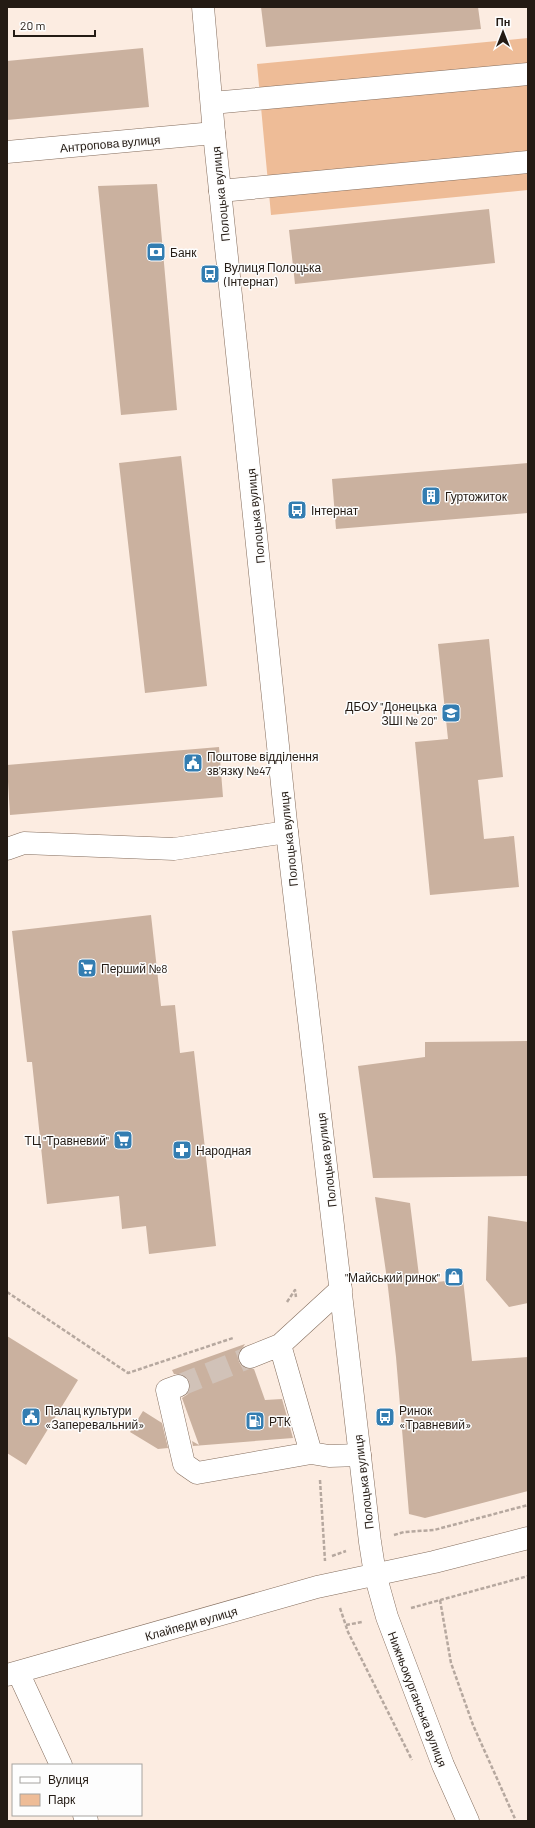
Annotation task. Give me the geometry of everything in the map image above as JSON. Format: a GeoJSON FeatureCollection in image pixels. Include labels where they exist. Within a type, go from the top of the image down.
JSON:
{"type":"FeatureCollection","features":[{"type":"Feature","properties":{"kind":"main road","name":"Полоцька вулиця"},"geometry":{"type":"LineString","coordinates":[[203,7],[214,134],[287,832],[375,1574]]}},
{"type":"Feature","properties":{"kind":"main road"},"geometry":{"type":"LineString","coordinates":[[212,103],[528,74]]}},
{"type":"Feature","properties":{"kind":"main road","name":"Антропова вулиця"},"geometry":{"type":"LineString","coordinates":[[7,152],[214,134]]}},
{"type":"Feature","properties":{"kind":"main road"},"geometry":{"type":"LineString","coordinates":[[220,190],[528,162]]}},
{"type":"Feature","properties":{"kind":"main road"},"geometry":{"type":"LineString","coordinates":[[7,849],[24,843],[174,850],[287,832]]}},
{"type":"Feature","properties":{"kind":"main road"},"geometry":{"type":"LineString","coordinates":[[250,1357],[280,1346],[341,1289]]}},
{"type":"Feature","properties":{"kind":"main road"},"geometry":{"type":"LineString","coordinates":[[280,1346],[311,1453]]}},
{"type":"Feature","properties":{"kind":"main road"},"geometry":{"type":"LineString","coordinates":[[178,1386],[167,1390],[184,1464],[197,1472],[311,1453],[329,1456],[360,1455]]}},
{"type":"Feature","properties":{"kind":"main road","name":"Клайпеди вулиця"},"geometry":{"type":"LineString","coordinates":[[12,1673],[317,1586],[434,1562],[528,1538]]}},
{"type":"Feature","properties":{"kind":"main road","name":"Нижньокурганська вулиця"},"geometry":{"type":"LineString","coordinates":[[375,1574],[387,1618],[425,1719],[443,1765],[468,1821]]}},
{"type":"Feature","properties":{"kind":"main road"},"geometry":{"type":"LineString","coordinates":[[12,1673],[60,1764]]}},
{"type":"Feature","properties":{"kind":"path"},"geometry":{"type":"LineString","coordinates":[[434,1530],[528,1505]]}},
{"type":"Feature","properties":{"kind":"path"},"geometry":{"type":"LineString","coordinates":[[414,1607],[528,1576]]}},
{"type":"Feature","properties":{"kind":"path"},"geometry":{"type":"LineString","coordinates":[[440,1600],[451,1663],[470,1718],[516,1821]]}},
{"type":"Feature","properties":{"kind":"green space"},"geometry":{"type":"Polygon","coordinates":[[[528,38],[528,190],[271,215],[257,64],[528,38]]]}},
{"type":"Feature","properties":{"kind":"building"},"geometry":{"type":"Polygon","coordinates":[[[261,7],[478,7],[481,29],[266,47],[261,7]]]}},
{"type":"Feature","properties":{"kind":"building"},"geometry":{"type":"Polygon","coordinates":[[[143,48],[149,107],[7,120],[7,61],[143,48]]]}},
{"type":"Feature","properties":{"kind":"building"},"geometry":{"type":"Polygon","coordinates":[[[157,184],[177,410],[121,415],[98,186],[157,184]]]}},
{"type":"Feature","properties":{"kind":"building"},"geometry":{"type":"Polygon","coordinates":[[[489,209],[495,263],[295,284],[289,230],[489,209]]]}},
{"type":"Feature","properties":{"kind":"building"},"geometry":{"type":"Polygon","coordinates":[[[181,456],[207,686],[145,693],[119,463],[181,456]]]}},
{"type":"Feature","properties":{"kind":"building","name":"Гуртожиток"},"geometry":{"type":"Polygon","coordinates":[[[528,463],[528,513],[336,529],[332,479],[528,463]]]}},
{"type":"Feature","properties":{"kind":"building"},"geometry":{"type":"Polygon","coordinates":[[[489,639],[503,777],[478,780],[484,839],[514,836],[519,887],[430,895],[415,742],[448,739],[438,644],[489,639]]]}},
{"type":"Feature","properties":{"kind":"building"},"geometry":{"type":"Polygon","coordinates":[[[219,747],[223,797],[10,815],[7,765],[219,747]]]}},
{"type":"Feature","properties":{"kind":"building"},"geometry":{"type":"Polygon","coordinates":[[[151,915],[161,1006],[175,1005],[180,1053],[194,1051],[216,1246],[149,1254],[146,1226],[122,1229],[119,1196],[47,1204],[32,1062],[27,1062],[12,931],[151,915]]]}},
{"type":"Feature","properties":{"kind":"building"},"geometry":{"type":"Polygon","coordinates":[[[528,1041],[528,1176],[373,1178],[358,1066],[425,1057],[425,1042],[528,1041]]]}},
{"type":"Feature","properties":{"kind":"building"},"geometry":{"type":"Polygon","coordinates":[[[375,1197],[410,1203],[420,1284],[463,1279],[472,1361],[528,1357],[528,1491],[425,1518],[409,1514],[396,1357],[387,1279],[375,1197]]]}},
{"type":"Feature","properties":{"kind":"building"},"geometry":{"type":"Polygon","coordinates":[[[488,1216],[528,1222],[528,1303],[509,1307],[486,1280],[488,1216]]]}},
{"type":"Feature","properties":{"kind":"building","name":"Палац культури «Заперевальний»"},"geometry":{"type":"Polygon","coordinates":[[[7,1336],[78,1380],[26,1465],[7,1453],[7,1336]]]}},
{"type":"Feature","properties":{"kind":"building"},"geometry":{"type":"Polygon","coordinates":[[[245,1344],[238,1355],[239,1362],[242,1367],[254,1369],[265,1400],[282,1399],[293,1438],[193,1446],[192,1441],[199,1445],[182,1398],[188,1394],[190,1382],[186,1376],[174,1374],[172,1370],[245,1344]]]}},
{"type":"Feature","properties":{"kind":"building"},"geometry":{"type":"Polygon","coordinates":[[[143,1411],[162,1423],[168,1448],[158,1449],[130,1432],[143,1411]]]}},
{"type":"Feature","properties":{"kind":"tunnel"},"geometry":{"type":"LineString","coordinates":[[178,1386],[250,1357]]}},
{"type":"Feature","properties":{"kind":"place","name":"Банк"},"geometry":{"type":"Point","coordinates":[156,252]}},
{"type":"Feature","properties":{"kind":"place","name":"Вулиця Полоцька (Інтернат)"},"geometry":{"type":"Point","coordinates":[210,274]}},
{"type":"Feature","properties":{"kind":"place","name":"Гуртожиток"},"geometry":{"type":"Point","coordinates":[431,496]}},
{"type":"Feature","properties":{"kind":"place","name":"Інтернат"},"geometry":{"type":"Point","coordinates":[297,510]}},
{"type":"Feature","properties":{"kind":"place","name":"ДБОУ \"Донецька ЗШІ № 20\""},"geometry":{"type":"Point","coordinates":[451,713]}},
{"type":"Feature","properties":{"kind":"place","name":"Поштове відділення зв'язку №47"},"geometry":{"type":"Point","coordinates":[193,763]}},
{"type":"Feature","properties":{"kind":"place","name":"Перший №8"},"geometry":{"type":"Point","coordinates":[87,968]}},
{"type":"Feature","properties":{"kind":"place","name":"ТЦ \"Травневий\""},"geometry":{"type":"Point","coordinates":[123,1140]}},
{"type":"Feature","properties":{"kind":"place","name":"Народная"},"geometry":{"type":"Point","coordinates":[182,1150]}},
{"type":"Feature","properties":{"kind":"place","name":"\"Майський ринок\""},"geometry":{"type":"Point","coordinates":[454,1277]}},
{"type":"Feature","properties":{"kind":"place","name":"Палац культури «Заперевальний»"},"geometry":{"type":"Point","coordinates":[31,1417]}},
{"type":"Feature","properties":{"kind":"place","name":"Ринок «Травневий»"},"geometry":{"type":"Point","coordinates":[385,1417]}},
{"type":"Feature","properties":{"kind":"place","name":"РТК"},"geometry":{"type":"Point","coordinates":[255,1421]}}]}
